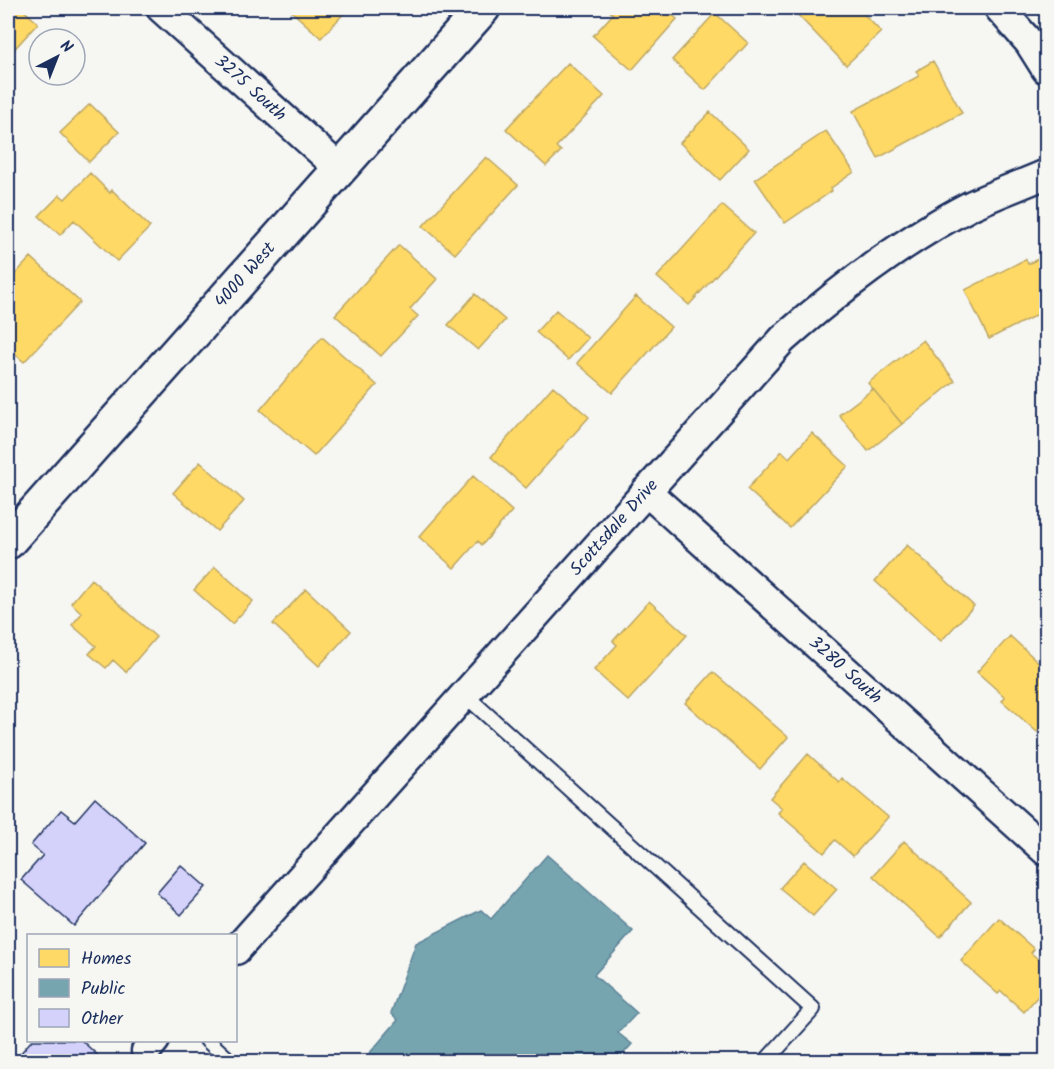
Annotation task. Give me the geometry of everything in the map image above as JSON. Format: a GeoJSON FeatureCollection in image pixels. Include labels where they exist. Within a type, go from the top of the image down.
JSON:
{"type":"FeatureCollection","features":[{"type":"Feature","properties":{"kind":"street","name":"3275 South"},"geometry":{"type":"LineString","coordinates":[[161,8],[339,168]]}},
{"type":"Feature","properties":{"kind":"street","name":"4000 West"},"geometry":{"type":"LineString","coordinates":[[8,542],[483,8]]}},
{"type":"Feature","properties":{"kind":"street"},"geometry":{"type":"LineString","coordinates":[[999,8],[1029,42],[1047,69]]}},
{"type":"Feature","properties":{"kind":"street","name":"Scottsdale Drive"},"geometry":{"type":"LineString","coordinates":[[237,949],[783,339],[846,285],[939,223],[972,206],[1047,174]]}},
{"type":"Feature","properties":{"kind":"street","name":"3280 South"},"geometry":{"type":"LineString","coordinates":[[646,491],[1047,850]]}},
{"type":"Feature","properties":{"kind":"lane"},"geometry":{"type":"LineString","coordinates":[[464,694],[813,1008],[765,1062]]}},
{"type":"Feature","properties":{"kind":"lane"},"geometry":{"type":"LineString","coordinates":[[208,1042],[231,1062]]}},
{"type":"Feature","properties":{"kind":"building: Homes"},"geometry":{"type":"Polygon","coordinates":[[[8,8],[21,8],[38,23],[34,27],[27,27],[27,35],[8,56],[8,8]]]}},
{"type":"Feature","properties":{"kind":"building: Homes"},"geometry":{"type":"Polygon","coordinates":[[[290,8],[349,8],[321,38],[290,8]]]}},
{"type":"Feature","properties":{"kind":"building: Homes"},"geometry":{"type":"Polygon","coordinates":[[[606,8],[664,8],[677,19],[632,70],[593,36],[613,14],[606,8]]]}},
{"type":"Feature","properties":{"kind":"building: Homes"},"geometry":{"type":"Polygon","coordinates":[[[791,8],[858,8],[881,32],[846,65],[791,8]]]}},
{"type":"Feature","properties":{"kind":"building: Homes"},"geometry":{"type":"Polygon","coordinates":[[[715,13],[748,43],[705,90],[672,60],[715,13]]]}},
{"type":"Feature","properties":{"kind":"building: Homes"},"geometry":{"type":"Polygon","coordinates":[[[933,61],[962,113],[878,158],[853,111],[919,76],[916,71],[933,61]]]}},
{"type":"Feature","properties":{"kind":"building: Homes"},"geometry":{"type":"Polygon","coordinates":[[[568,63],[604,96],[556,147],[561,151],[546,166],[506,129],[568,63]]]}},
{"type":"Feature","properties":{"kind":"building: Homes"},"geometry":{"type":"Polygon","coordinates":[[[90,104],[119,132],[89,162],[60,133],[90,104]]]}},
{"type":"Feature","properties":{"kind":"building: Homes"},"geometry":{"type":"Polygon","coordinates":[[[710,112],[749,149],[720,180],[680,143],[710,112]]]}},
{"type":"Feature","properties":{"kind":"building: Homes"},"geometry":{"type":"Polygon","coordinates":[[[826,131],[854,172],[831,188],[832,191],[785,223],[755,179],[826,131]]]}},
{"type":"Feature","properties":{"kind":"building: Homes"},"geometry":{"type":"Polygon","coordinates":[[[486,157],[518,185],[455,254],[423,226],[486,157]]]}},
{"type":"Feature","properties":{"kind":"building: Homes"},"geometry":{"type":"Polygon","coordinates":[[[90,173],[110,193],[112,190],[150,227],[117,261],[74,220],[60,235],[39,216],[60,195],[65,199],[90,173]]]}},
{"type":"Feature","properties":{"kind":"building: Homes"},"geometry":{"type":"Polygon","coordinates":[[[722,205],[754,233],[689,305],[657,277],[722,205]]]}},
{"type":"Feature","properties":{"kind":"building: Homes"},"geometry":{"type":"Polygon","coordinates":[[[399,245],[437,279],[410,309],[418,316],[381,356],[335,315],[399,245]]]}},
{"type":"Feature","properties":{"kind":"building: Homes"},"geometry":{"type":"Polygon","coordinates":[[[1046,255],[1046,310],[989,339],[965,290],[1026,259],[1028,264],[1046,255]]]}},
{"type":"Feature","properties":{"kind":"building: Homes"},"geometry":{"type":"Polygon","coordinates":[[[31,257],[80,302],[24,362],[8,348],[8,282],[31,257]]]}},
{"type":"Feature","properties":{"kind":"building: Homes"},"geometry":{"type":"Polygon","coordinates":[[[475,294],[505,320],[478,350],[448,325],[475,294]]]}},
{"type":"Feature","properties":{"kind":"building: Homes"},"geometry":{"type":"Polygon","coordinates":[[[636,296],[671,327],[612,393],[577,363],[636,296]]]}},
{"type":"Feature","properties":{"kind":"building: Homes"},"geometry":{"type":"Polygon","coordinates":[[[556,310],[588,338],[568,360],[536,332],[556,310]]]}},
{"type":"Feature","properties":{"kind":"building: Homes"},"geometry":{"type":"Polygon","coordinates":[[[322,337],[377,385],[314,456],[260,410],[322,337]]]}},
{"type":"Feature","properties":{"kind":"building: Homes"},"geometry":{"type":"Polygon","coordinates":[[[923,340],[955,381],[902,424],[868,383],[923,340]]]}},
{"type":"Feature","properties":{"kind":"building: Homes"},"geometry":{"type":"Polygon","coordinates":[[[553,386],[589,417],[526,488],[491,457],[553,386]]]}},
{"type":"Feature","properties":{"kind":"building: Homes"},"geometry":{"type":"Polygon","coordinates":[[[873,389],[902,424],[868,451],[839,415],[873,389]]]}},
{"type":"Feature","properties":{"kind":"building: Homes"},"geometry":{"type":"Polygon","coordinates":[[[812,433],[848,466],[790,528],[747,489],[782,451],[789,458],[812,433]]]}},
{"type":"Feature","properties":{"kind":"building: Homes"},"geometry":{"type":"Polygon","coordinates":[[[200,462],[244,501],[217,531],[173,493],[200,462]]]}},
{"type":"Feature","properties":{"kind":"building: Homes"},"geometry":{"type":"Polygon","coordinates":[[[473,476],[512,511],[482,545],[478,541],[454,568],[419,537],[473,476]]]}},
{"type":"Feature","properties":{"kind":"building: Homes"},"geometry":{"type":"Polygon","coordinates":[[[907,545],[974,606],[941,641],[875,581],[907,545]]]}},
{"type":"Feature","properties":{"kind":"building: Homes"},"geometry":{"type":"Polygon","coordinates":[[[215,567],[253,601],[232,624],[194,590],[215,567]]]}},
{"type":"Feature","properties":{"kind":"building: Homes"},"geometry":{"type":"Polygon","coordinates":[[[91,579],[156,637],[126,672],[113,660],[106,668],[89,654],[96,646],[72,625],[82,613],[71,603],[91,579]]]}},
{"type":"Feature","properties":{"kind":"building: Homes"},"geometry":{"type":"Polygon","coordinates":[[[306,589],[351,631],[319,666],[273,624],[306,589]]]}},
{"type":"Feature","properties":{"kind":"building: Homes"},"geometry":{"type":"Polygon","coordinates":[[[649,601],[687,635],[628,701],[594,670],[617,645],[613,641],[649,601]]]}},
{"type":"Feature","properties":{"kind":"building: Homes"},"geometry":{"type":"Polygon","coordinates":[[[1010,636],[1046,669],[1046,721],[1037,732],[1002,701],[1005,697],[977,672],[1010,636]]]}},
{"type":"Feature","properties":{"kind":"building: Homes"},"geometry":{"type":"Polygon","coordinates":[[[713,672],[788,737],[760,769],[685,703],[713,672]]]}},
{"type":"Feature","properties":{"kind":"building: Homes"},"geometry":{"type":"Polygon","coordinates":[[[808,754],[839,782],[842,778],[888,817],[853,856],[835,840],[824,853],[778,813],[782,808],[770,798],[808,754]]]}},
{"type":"Feature","properties":{"kind":"building: Homes"},"geometry":{"type":"Polygon","coordinates":[[[904,841],[971,902],[940,937],[873,876],[904,841]]]}},
{"type":"Feature","properties":{"kind":"building: Homes"},"geometry":{"type":"Polygon","coordinates":[[[804,861],[837,889],[813,916],[780,888],[804,861]]]}},
{"type":"Feature","properties":{"kind":"building: Homes"},"geometry":{"type":"Polygon","coordinates":[[[999,918],[1034,949],[1031,953],[1046,966],[1046,987],[1024,1012],[1001,991],[998,994],[961,961],[999,918]]]}},
{"type":"Feature","properties":{"kind":"building: Public"},"geometry":{"type":"Polygon","coordinates":[[[547,855],[633,931],[594,975],[637,1013],[618,1033],[632,1044],[616,1062],[362,1062],[398,1020],[391,1013],[416,943],[481,910],[491,919],[547,855]]]}},
{"type":"Feature","properties":{"kind":"building: Other"},"geometry":{"type":"Polygon","coordinates":[[[95,798],[145,843],[74,926],[21,880],[43,855],[31,845],[61,810],[75,821],[95,798]]]}},
{"type":"Feature","properties":{"kind":"building: Other"},"geometry":{"type":"Polygon","coordinates":[[[181,865],[206,887],[181,915],[157,893],[181,865]]]}},
{"type":"Feature","properties":{"kind":"building: Other"},"geometry":{"type":"Polygon","coordinates":[[[30,1042],[83,1042],[105,1062],[13,1062],[30,1042]]]}}]}
